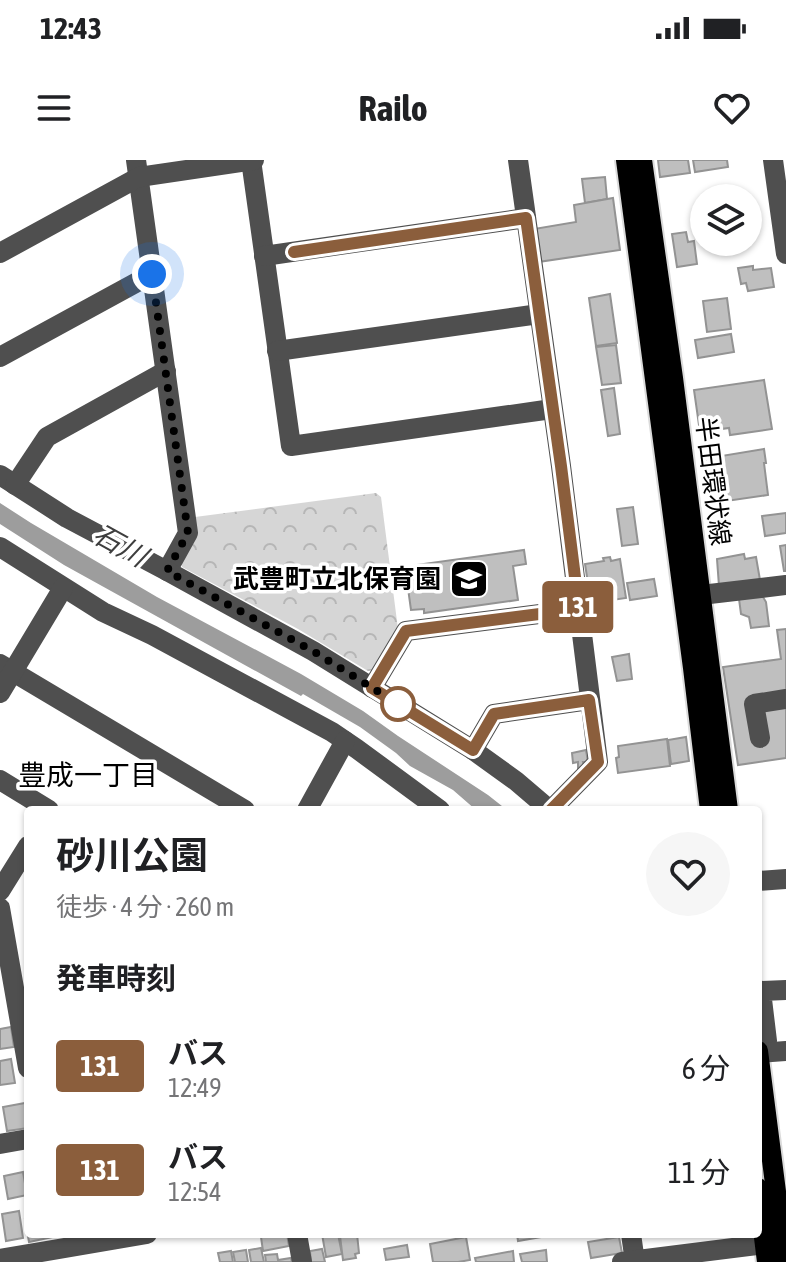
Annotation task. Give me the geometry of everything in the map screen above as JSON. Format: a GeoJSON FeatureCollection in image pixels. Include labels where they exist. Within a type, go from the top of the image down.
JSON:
{"type":"FeatureCollection","features":[{"type":"Feature","properties":{"kind":"main road","name":"半田環状線"},"geometry":{"type":"LineString","coordinates":[[626,160],[709,806]]}},
{"type":"Feature","properties":{"kind":"main road","name":"半田環状線"},"geometry":{"type":"LineString","coordinates":[[642,160],[727,806]]}},
{"type":"Feature","properties":{"kind":"main road"},"geometry":{"type":"LineString","coordinates":[[762,1061],[777,1250]]}},
{"type":"Feature","properties":{"kind":"main road"},"geometry":{"type":"LineString","coordinates":[[762,1201],[777,1250]]}},
{"type":"Feature","properties":{"kind":"street"},"geometry":{"type":"LineString","coordinates":[[0,253],[137,168],[252,160],[291,446],[552,409]]}},
{"type":"Feature","properties":{"kind":"street"},"geometry":{"type":"LineString","coordinates":[[518,160],[598,762],[555,806]]}},
{"type":"Feature","properties":{"kind":"street"},"geometry":{"type":"LineString","coordinates":[[773,160],[782,196],[786,254]]}},
{"type":"Feature","properties":{"kind":"street"},"geometry":{"type":"LineString","coordinates":[[137,168],[188,533],[167,571]]}},
{"type":"Feature","properties":{"kind":"street"},"geometry":{"type":"LineString","coordinates":[[264,256],[526,218]]}},
{"type":"Feature","properties":{"kind":"street"},"geometry":{"type":"LineString","coordinates":[[0,357],[152,274]]}},
{"type":"Feature","properties":{"kind":"street"},"geometry":{"type":"LineString","coordinates":[[277,351],[539,314]]}},
{"type":"Feature","properties":{"kind":"street"},"geometry":{"type":"LineString","coordinates":[[166,371],[47,437],[8,480],[67,518],[313,651],[473,750],[546,806]]}},
{"type":"Feature","properties":{"kind":"street"},"geometry":{"type":"LineString","coordinates":[[0,547],[103,612],[307,717],[434,806]]}},
{"type":"Feature","properties":{"kind":"street"},"geometry":{"type":"LineString","coordinates":[[701,595],[786,585]]}},
{"type":"Feature","properties":{"kind":"street"},"geometry":{"type":"LineString","coordinates":[[0,693],[6,668],[63,588]]}},
{"type":"Feature","properties":{"kind":"street"},"geometry":{"type":"LineString","coordinates":[[372,688],[406,631],[579,609]]}},
{"type":"Feature","properties":{"kind":"street"},"geometry":{"type":"LineString","coordinates":[[6,668],[238,806]]}},
{"type":"Feature","properties":{"kind":"street"},"geometry":{"type":"LineString","coordinates":[[760,738],[754,704],[786,699]]}},
{"type":"Feature","properties":{"kind":"street"},"geometry":{"type":"LineString","coordinates":[[473,750],[494,714],[589,700]]}},
{"type":"Feature","properties":{"kind":"street"},"geometry":{"type":"LineString","coordinates":[[309,806],[345,741]]}},
{"type":"Feature","properties":{"kind":"street"},"geometry":{"type":"LineString","coordinates":[[0,780],[42,806]]}},
{"type":"Feature","properties":{"kind":"street"},"geometry":{"type":"LineString","coordinates":[[0,891],[24,852]]}},
{"type":"Feature","properties":{"kind":"street"},"geometry":{"type":"LineString","coordinates":[[762,881],[786,879]]}},
{"type":"Feature","properties":{"kind":"street"},"geometry":{"type":"LineString","coordinates":[[0,908],[20,973],[24,1020]]}},
{"type":"Feature","properties":{"kind":"street"},"geometry":{"type":"LineString","coordinates":[[762,991],[786,990]]}},
{"type":"Feature","properties":{"kind":"street"},"geometry":{"type":"LineString","coordinates":[[762,1048],[786,1051]]}},
{"type":"Feature","properties":{"kind":"street"},"geometry":{"type":"LineString","coordinates":[[0,1144],[24,1140]]}},
{"type":"Feature","properties":{"kind":"street"},"geometry":{"type":"LineString","coordinates":[[0,1259],[123,1238]]}},
{"type":"Feature","properties":{"kind":"street"},"geometry":{"type":"LineString","coordinates":[[298,1238],[302,1262]]}},
{"type":"Feature","properties":{"kind":"street"},"geometry":{"type":"LineString","coordinates":[[631,1238],[631,1261],[777,1250]]}},
{"type":"Feature","properties":{"kind":"green space"},"geometry":{"type":"Polygon","coordinates":[[[376,493],[381,497],[398,629],[375,670],[368,671],[298,629],[182,567],[195,517],[376,493]]]}},
{"type":"Feature","properties":{"kind":"shaded area"},"geometry":{"type":"Polygon","coordinates":[[[0,503],[157,597],[363,711],[502,806],[471,806],[453,790],[410,766],[360,727],[64,565],[0,524],[0,503]]]}},
{"type":"Feature","properties":{"kind":"building"},"geometry":{"type":"Polygon","coordinates":[[[658,160],[688,160],[690,173],[660,177],[658,160]]]}},
{"type":"Feature","properties":{"kind":"building"},"geometry":{"type":"Polygon","coordinates":[[[693,160],[727,160],[728,167],[695,172],[693,160]]]}},
{"type":"Feature","properties":{"kind":"building"},"geometry":{"type":"Polygon","coordinates":[[[605,177],[607,199],[585,203],[582,179],[605,177]]]}},
{"type":"Feature","properties":{"kind":"building"},"geometry":{"type":"Polygon","coordinates":[[[613,198],[620,250],[538,262],[534,229],[576,222],[574,205],[613,198]]]}},
{"type":"Feature","properties":{"kind":"building"},"geometry":{"type":"Polygon","coordinates":[[[686,232],[690,256],[696,256],[697,264],[677,267],[672,234],[686,232]]]}},
{"type":"Feature","properties":{"kind":"building"},"geometry":{"type":"Polygon","coordinates":[[[753,266],[753,270],[771,268],[774,287],[748,291],[746,283],[741,284],[738,268],[753,266]]]}},
{"type":"Feature","properties":{"kind":"building"},"geometry":{"type":"Polygon","coordinates":[[[610,294],[617,343],[596,346],[589,298],[610,294]]]}},
{"type":"Feature","properties":{"kind":"building"},"geometry":{"type":"Polygon","coordinates":[[[727,298],[731,329],[707,332],[703,301],[727,298]]]}},
{"type":"Feature","properties":{"kind":"building"},"geometry":{"type":"Polygon","coordinates":[[[731,334],[734,352],[698,358],[695,340],[731,334]]]}},
{"type":"Feature","properties":{"kind":"building"},"geometry":{"type":"Polygon","coordinates":[[[616,345],[621,383],[602,385],[596,347],[616,345]]]}},
{"type":"Feature","properties":{"kind":"building"},"geometry":{"type":"Polygon","coordinates":[[[764,380],[772,429],[730,435],[729,428],[700,432],[694,390],[764,380]]]}},
{"type":"Feature","properties":{"kind":"building"},"geometry":{"type":"Polygon","coordinates":[[[614,388],[620,434],[608,436],[601,390],[614,388]]]}},
{"type":"Feature","properties":{"kind":"building"},"geometry":{"type":"Polygon","coordinates":[[[764,449],[768,495],[713,503],[702,467],[703,459],[764,449]]]}},
{"type":"Feature","properties":{"kind":"building"},"geometry":{"type":"Polygon","coordinates":[[[633,507],[638,544],[622,546],[617,509],[633,507]]]}},
{"type":"Feature","properties":{"kind":"building"},"geometry":{"type":"Polygon","coordinates":[[[786,513],[786,533],[765,536],[762,516],[786,513]]]}},
{"type":"Feature","properties":{"kind":"building"},"geometry":{"type":"Polygon","coordinates":[[[786,545],[786,571],[784,571],[780,546],[786,545]]]}},
{"type":"Feature","properties":{"kind":"building"},"geometry":{"type":"Polygon","coordinates":[[[524,550],[526,564],[513,566],[518,600],[424,613],[424,609],[411,610],[407,581],[418,579],[416,565],[524,550]]]}},
{"type":"Feature","properties":{"kind":"building"},"geometry":{"type":"Polygon","coordinates":[[[744,554],[745,559],[756,557],[760,580],[719,586],[717,559],[744,554]]]}},
{"type":"Feature","properties":{"kind":"building"},"geometry":{"type":"Polygon","coordinates":[[[610,557],[611,561],[620,559],[626,598],[591,603],[585,564],[610,557]]]}},
{"type":"Feature","properties":{"kind":"building"},"geometry":{"type":"Polygon","coordinates":[[[654,579],[657,596],[630,600],[627,583],[654,579]]]}},
{"type":"Feature","properties":{"kind":"building"},"geometry":{"type":"Polygon","coordinates":[[[760,592],[766,602],[769,626],[751,628],[749,617],[741,614],[739,599],[760,592]]]}},
{"type":"Feature","properties":{"kind":"building"},"geometry":{"type":"Polygon","coordinates":[[[786,629],[786,758],[738,765],[723,667],[781,659],[777,630],[786,629]]]}},
{"type":"Feature","properties":{"kind":"building"},"geometry":{"type":"Polygon","coordinates":[[[629,654],[632,679],[617,681],[612,657],[629,654]]]}},
{"type":"Feature","properties":{"kind":"building"},"geometry":{"type":"Polygon","coordinates":[[[686,737],[689,761],[671,764],[668,740],[686,737]]]}},
{"type":"Feature","properties":{"kind":"building"},"geometry":{"type":"Polygon","coordinates":[[[667,739],[670,766],[618,773],[618,746],[667,739]]]}},
{"type":"Feature","properties":{"kind":"building"},"geometry":{"type":"Polygon","coordinates":[[[586,750],[588,762],[583,762],[584,767],[578,768],[578,762],[573,763],[572,753],[586,750]]]}},
{"type":"Feature","properties":{"kind":"building"},"geometry":{"type":"Polygon","coordinates":[[[11,1027],[14,1047],[0,1049],[0,1029],[11,1027]]]}},
{"type":"Feature","properties":{"kind":"building"},"geometry":{"type":"Polygon","coordinates":[[[11,1059],[15,1083],[0,1085],[0,1061],[11,1059]]]}},
{"type":"Feature","properties":{"kind":"building"},"geometry":{"type":"Polygon","coordinates":[[[24,1103],[24,1129],[7,1131],[3,1107],[24,1103]]]}},
{"type":"Feature","properties":{"kind":"building"},"geometry":{"type":"Polygon","coordinates":[[[23,1172],[24,1196],[8,1199],[4,1176],[23,1172]]]}},
{"type":"Feature","properties":{"kind":"building"},"geometry":{"type":"Polygon","coordinates":[[[19,1211],[23,1238],[6,1241],[2,1214],[19,1211]]]}},
{"type":"Feature","properties":{"kind":"building"},"geometry":{"type":"Polygon","coordinates":[[[261,1238],[288,1238],[289,1246],[263,1251],[261,1238]]]}},
{"type":"Feature","properties":{"kind":"building"},"geometry":{"type":"Polygon","coordinates":[[[323,1238],[339,1238],[342,1254],[326,1257],[323,1238]]]}},
{"type":"Feature","properties":{"kind":"building"},"geometry":{"type":"Polygon","coordinates":[[[340,1238],[357,1238],[359,1253],[355,1254],[356,1258],[343,1260],[340,1238]]]}},
{"type":"Feature","properties":{"kind":"building"},"geometry":{"type":"Polygon","coordinates":[[[466,1238],[470,1260],[433,1262],[430,1244],[466,1238]]]}},
{"type":"Feature","properties":{"kind":"building"},"geometry":{"type":"Polygon","coordinates":[[[619,1238],[622,1253],[591,1258],[588,1242],[619,1238]]]}},
{"type":"Feature","properties":{"kind":"building"},"geometry":{"type":"Polygon","coordinates":[[[407,1245],[409,1257],[386,1260],[384,1249],[407,1245]]]}},
{"type":"Feature","properties":{"kind":"building"},"geometry":{"type":"Polygon","coordinates":[[[261,1248],[264,1262],[251,1262],[249,1250],[261,1248]]]}},
{"type":"Feature","properties":{"kind":"building"},"geometry":{"type":"Polygon","coordinates":[[[322,1249],[325,1262],[311,1262],[310,1251],[322,1249]]]}},
{"type":"Feature","properties":{"kind":"building"},"geometry":{"type":"Polygon","coordinates":[[[246,1250],[248,1262],[235,1262],[233,1252],[246,1250]]]}},
{"type":"Feature","properties":{"kind":"building"},"geometry":{"type":"Polygon","coordinates":[[[546,1250],[547,1262],[522,1262],[520,1254],[546,1250]]]}},
{"type":"Feature","properties":{"kind":"building"},"geometry":{"type":"Polygon","coordinates":[[[231,1251],[233,1262],[220,1262],[218,1253],[231,1251]]]}},
{"type":"Feature","properties":{"kind":"building"},"geometry":{"type":"Polygon","coordinates":[[[513,1251],[514,1262],[476,1262],[475,1258],[513,1251]]]}},
{"type":"Feature","properties":{"kind":"building"},"geometry":{"type":"Polygon","coordinates":[[[277,1254],[278,1260],[291,1258],[292,1262],[266,1262],[265,1255],[277,1254]]]}},
{"type":"Feature","properties":{"kind":"bus line","name":"131"},"geometry":{"type":"LineString","coordinates":[[294,252],[526,218],[579,609],[406,631],[372,688],[473,750],[494,714],[589,700],[598,762],[555,806]]}},
{"type":"Feature","properties":{"kind":"place","name":"武豊町立北保育園"},"geometry":{"type":"Point","coordinates":[469,579]}},
{"type":"Feature","properties":{"kind":"district","name":"豊成一丁目"},"geometry":{"type":"Point","coordinates":[88,775]}},
{"type":"Feature","properties":{"kind":"route"},"geometry":{"type":"LineString","coordinates":[[152,274],[188,533],[167,571],[313,651],[398,704]]}},
{"type":"Feature","properties":{"kind":"water label","name":"石川"},"geometry":{"type":"Point","coordinates":[120,545]}}]}
